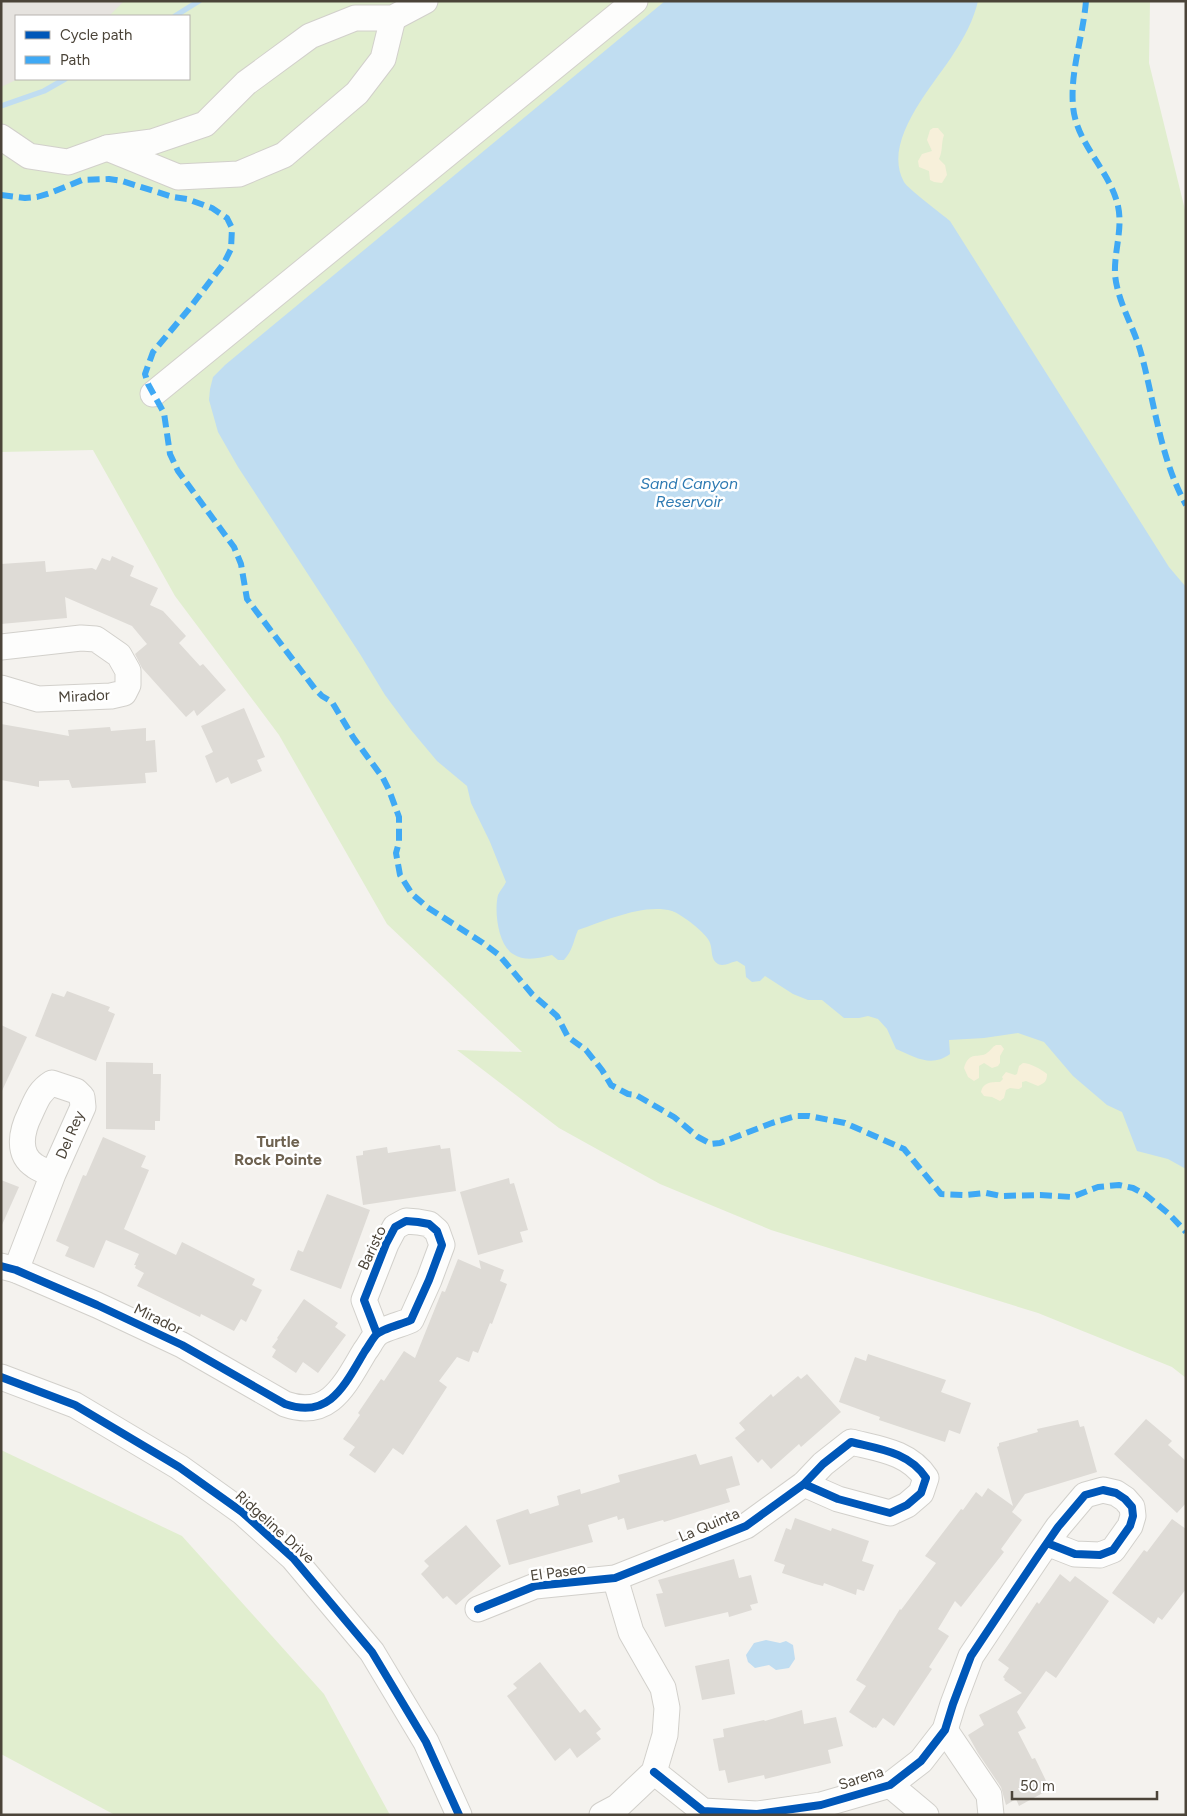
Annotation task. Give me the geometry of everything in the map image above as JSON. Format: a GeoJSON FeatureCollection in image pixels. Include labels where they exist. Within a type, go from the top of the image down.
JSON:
{"type":"FeatureCollection","features":[{"type":"Feature","properties":{"kind":"street"},"geometry":{"type":"LineString","coordinates":[[2,138],[29,156],[68,162],[107,148],[152,142],[205,124],[246,83],[310,36],[355,18],[393,18],[425,1]]}},
{"type":"Feature","properties":{"kind":"street"},"geometry":{"type":"LineString","coordinates":[[153,394],[635,1]]}},
{"type":"Feature","properties":{"kind":"street"},"geometry":{"type":"LineString","coordinates":[[107,148],[178,177],[239,174],[284,155],[357,93],[383,58],[393,18]]}},
{"type":"Feature","properties":{"kind":"street","name":"Mirador"},"geometry":{"type":"LineString","coordinates":[[1,647],[81,638],[96,639],[119,655],[128,671],[128,685],[124,693],[110,696],[38,699],[1,688]]}},
{"type":"Feature","properties":{"kind":"street","name":"Del Rey"},"geometry":{"type":"LineString","coordinates":[[9,1268],[53,1174]]}},
{"type":"Feature","properties":{"kind":"street","name":"Mirador"},"geometry":{"type":"LineString","coordinates":[[9,1268],[97,1304],[182,1345],[285,1404],[298,1409],[321,1406],[334,1396],[350,1376],[376,1334]]}},
{"type":"Feature","properties":{"kind":"street","name":"Ridgeline Drive"},"geometry":{"type":"LineString","coordinates":[[1,1377],[75,1405],[179,1467],[242,1512],[293,1558],[372,1652],[426,1742],[459,1815]]}},
{"type":"Feature","properties":{"kind":"street","name":"La Quinta"},"geometry":{"type":"LineString","coordinates":[[615,1578],[746,1526],[804,1484]]}},
{"type":"Feature","properties":{"kind":"street","name":"Sarena"},"geometry":{"type":"LineString","coordinates":[[654,1772],[703,1811],[757,1814],[821,1805],[890,1785],[921,1761],[945,1730],[971,1656],[1047,1543]]}},
{"type":"Feature","properties":{"kind":"street"},"geometry":{"type":"LineString","coordinates":[[602,1815],[617,1807],[654,1772],[665,1735],[667,1708],[663,1688],[631,1632],[615,1578]]}},
{"type":"Feature","properties":{"kind":"street","name":"El Paseo"},"geometry":{"type":"LineString","coordinates":[[478,1609],[535,1586],[615,1578]]}},
{"type":"Feature","properties":{"kind":"street"},"geometry":{"type":"LineString","coordinates":[[945,1730],[989,1795],[991,1815]]}},
{"type":"Feature","properties":{"kind":"street"},"geometry":{"type":"LineString","coordinates":[[890,1785],[926,1815]]}},
{"type":"Feature","properties":{"kind":"green space"},"geometry":{"type":"Polygon","coordinates":[[[1,1],[1150,1],[1149,63],[1186,214],[1186,1378],[1172,1367],[1038,1313],[771,1230],[660,1184],[559,1128],[457,1050],[522,1052],[387,924],[279,735],[175,596],[93,450],[1,452],[1,1]]]}},
{"type":"Feature","properties":{"kind":"green space"},"geometry":{"type":"Polygon","coordinates":[[[1,1450],[182,1536],[324,1694],[390,1815],[115,1815],[1,1754],[1,1450]]]}},
{"type":"Feature","properties":{"kind":"sand"},"geometry":{"type":"Polygon","coordinates":[[[938,128],[944,135],[939,159],[945,165],[947,175],[942,183],[930,180],[929,171],[919,167],[918,161],[922,154],[932,151],[927,140],[930,130],[938,128]]]}},
{"type":"Feature","properties":{"kind":"sand"},"geometry":{"type":"Polygon","coordinates":[[[996,1045],[1001,1045],[1004,1049],[998,1066],[992,1068],[984,1063],[979,1066],[979,1078],[974,1081],[968,1077],[964,1068],[966,1062],[971,1057],[984,1055],[996,1045]]]}},
{"type":"Feature","properties":{"kind":"sand"},"geometry":{"type":"Polygon","coordinates":[[[1023,1063],[1029,1064],[1047,1074],[1045,1082],[1038,1086],[1026,1081],[1022,1082],[1022,1087],[1019,1089],[1010,1088],[1006,1090],[1004,1098],[1000,1101],[984,1096],[981,1092],[986,1084],[1000,1082],[1006,1072],[1017,1074],[1019,1066],[1023,1063]]]}},
{"type":"Feature","properties":{"kind":"shaded area"},"geometry":{"type":"Polygon","coordinates":[[[1,1],[124,1],[110,15],[15,15],[16,80],[1,87],[1,1]]]}},
{"type":"Feature","properties":{"kind":"water","name":"Sand Canyon Reservoir"},"geometry":{"type":"Polygon","coordinates":[[[665,1],[978,1],[961,41],[923,97],[904,132],[899,149],[899,166],[904,182],[918,196],[950,221],[1169,567],[1186,587],[1186,1169],[1168,1159],[1137,1151],[1122,1112],[1107,1105],[1073,1076],[1044,1042],[1018,1033],[984,1038],[949,1040],[950,1054],[943,1058],[930,1061],[916,1058],[896,1049],[887,1029],[878,1019],[868,1016],[844,1018],[822,1000],[808,1000],[793,994],[765,976],[760,981],[752,982],[746,977],[745,966],[737,961],[725,965],[718,964],[712,955],[708,939],[687,920],[672,911],[649,909],[637,911],[578,930],[571,949],[564,960],[558,960],[552,955],[527,959],[513,954],[504,943],[497,918],[498,895],[506,882],[490,842],[471,803],[467,786],[437,761],[385,695],[238,467],[218,432],[209,400],[210,389],[213,377],[225,365],[665,1]]]}},
{"type":"Feature","properties":{"kind":"water"},"geometry":{"type":"Polygon","coordinates":[[[766,1640],[780,1643],[786,1641],[793,1645],[795,1659],[789,1668],[776,1670],[769,1665],[755,1668],[748,1662],[746,1655],[754,1643],[766,1640]]]}},
{"type":"Feature","properties":{"kind":"building"},"geometry":{"type":"Polygon","coordinates":[[[112,556],[134,566],[130,576],[158,588],[150,605],[163,611],[186,636],[179,643],[200,666],[203,664],[226,690],[197,716],[194,710],[186,717],[142,668],[135,654],[147,644],[132,626],[65,597],[67,618],[1,624],[1,564],[45,561],[46,572],[92,568],[96,570],[102,558],[110,561],[112,556]]]}},
{"type":"Feature","properties":{"kind":"building"},"geometry":{"type":"Polygon","coordinates":[[[244,708],[265,757],[257,760],[262,771],[231,784],[228,777],[216,783],[205,756],[213,752],[201,726],[244,708]]]}},
{"type":"Feature","properties":{"kind":"building"},"geometry":{"type":"Polygon","coordinates":[[[1,724],[69,736],[68,730],[110,727],[111,731],[146,728],[146,741],[155,740],[157,772],[145,773],[146,783],[72,788],[69,780],[39,781],[39,787],[1,780],[1,724]]]}},
{"type":"Feature","properties":{"kind":"building"},"geometry":{"type":"Polygon","coordinates":[[[67,991],[110,1007],[108,1011],[115,1014],[96,1061],[35,1036],[52,993],[64,997],[67,991]]]}},
{"type":"Feature","properties":{"kind":"building"},"geometry":{"type":"Polygon","coordinates":[[[1,1025],[27,1037],[1,1093],[1,1025]]]}},
{"type":"Feature","properties":{"kind":"building"},"geometry":{"type":"Polygon","coordinates":[[[106,1062],[153,1063],[153,1074],[161,1074],[160,1121],[155,1121],[155,1130],[106,1129],[106,1062]]]}},
{"type":"Feature","properties":{"kind":"building"},"geometry":{"type":"Polygon","coordinates":[[[103,1137],[146,1156],[141,1167],[149,1170],[124,1229],[176,1255],[182,1242],[255,1279],[252,1285],[262,1290],[246,1322],[241,1319],[234,1331],[201,1314],[200,1317],[137,1286],[144,1273],[135,1268],[136,1265],[134,1265],[139,1254],[106,1240],[94,1268],[65,1256],[69,1247],[56,1241],[83,1175],[86,1176],[103,1137]]]}},
{"type":"Feature","properties":{"kind":"building"},"geometry":{"type":"Polygon","coordinates":[[[440,1145],[441,1149],[450,1148],[456,1191],[363,1205],[356,1156],[363,1155],[363,1151],[387,1147],[388,1153],[440,1145]]]}},
{"type":"Feature","properties":{"kind":"building"},"geometry":{"type":"Polygon","coordinates":[[[509,1178],[510,1184],[514,1183],[528,1230],[520,1232],[523,1242],[478,1255],[460,1192],[509,1178]]]}},
{"type":"Feature","properties":{"kind":"building"},"geometry":{"type":"Polygon","coordinates":[[[1,1180],[19,1187],[1,1227],[1,1180]]]}},
{"type":"Feature","properties":{"kind":"building"},"geometry":{"type":"Polygon","coordinates":[[[327,1194],[370,1210],[341,1289],[290,1270],[298,1250],[303,1252],[327,1194]]]}},
{"type":"Feature","properties":{"kind":"building"},"geometry":{"type":"Polygon","coordinates":[[[458,1259],[481,1269],[479,1260],[504,1270],[500,1281],[507,1284],[492,1324],[490,1323],[478,1353],[473,1351],[469,1362],[457,1357],[439,1381],[447,1387],[403,1455],[393,1448],[375,1473],[349,1455],[355,1447],[343,1439],[360,1415],[358,1413],[381,1379],[384,1381],[404,1351],[415,1358],[442,1291],[445,1292],[458,1259]]]}},
{"type":"Feature","properties":{"kind":"building"},"geometry":{"type":"Polygon","coordinates":[[[304,1299],[338,1323],[335,1327],[346,1335],[318,1373],[303,1362],[296,1373],[272,1357],[276,1350],[272,1347],[304,1299]]]}},
{"type":"Feature","properties":{"kind":"building"},"geometry":{"type":"Polygon","coordinates":[[[868,1354],[946,1380],[941,1392],[971,1403],[960,1434],[949,1430],[945,1442],[879,1420],[880,1417],[839,1402],[855,1357],[866,1361],[868,1354]]]}},
{"type":"Feature","properties":{"kind":"building"},"geometry":{"type":"Polygon","coordinates":[[[807,1374],[841,1412],[801,1447],[799,1444],[771,1469],[762,1459],[758,1463],[735,1438],[745,1430],[739,1423],[771,1394],[773,1397],[798,1376],[801,1379],[807,1374]]]}},
{"type":"Feature","properties":{"kind":"building"},"geometry":{"type":"Polygon","coordinates":[[[1146,1419],[1172,1441],[1168,1445],[1186,1461],[1186,1503],[1177,1513],[1114,1454],[1146,1419]]]}},
{"type":"Feature","properties":{"kind":"building"},"geometry":{"type":"Polygon","coordinates":[[[1078,1420],[1080,1427],[1084,1426],[1097,1472],[1025,1494],[1012,1512],[1022,1520],[1001,1549],[1004,1552],[961,1607],[955,1601],[938,1629],[949,1636],[929,1667],[932,1669],[894,1726],[883,1718],[876,1728],[873,1728],[849,1712],[866,1686],[856,1680],[900,1609],[936,1563],[925,1556],[961,1509],[963,1510],[976,1492],[982,1497],[988,1488],[1013,1506],[997,1447],[999,1443],[1038,1432],[1037,1429],[1078,1420]]]}},
{"type":"Feature","properties":{"kind":"building"},"geometry":{"type":"Polygon","coordinates":[[[696,1454],[700,1465],[732,1456],[740,1485],[726,1489],[730,1502],[664,1522],[663,1520],[627,1530],[624,1518],[618,1520],[617,1516],[588,1525],[593,1542],[509,1565],[496,1520],[528,1509],[530,1514],[559,1505],[557,1496],[580,1489],[581,1494],[620,1482],[618,1475],[696,1454]]]}},
{"type":"Feature","properties":{"kind":"building"},"geometry":{"type":"Polygon","coordinates":[[[795,1518],[831,1531],[832,1528],[869,1541],[862,1561],[874,1565],[864,1591],[857,1589],[856,1595],[824,1583],[823,1586],[782,1573],[785,1565],[774,1561],[786,1528],[791,1530],[795,1518]]]}},
{"type":"Feature","properties":{"kind":"building"},"geometry":{"type":"Polygon","coordinates":[[[1172,1519],[1186,1529],[1186,1589],[1162,1620],[1158,1617],[1154,1624],[1112,1593],[1144,1550],[1147,1552],[1172,1519]]]}},
{"type":"Feature","properties":{"kind":"building"},"geometry":{"type":"Polygon","coordinates":[[[466,1525],[501,1566],[456,1605],[447,1596],[443,1599],[421,1574],[429,1566],[424,1561],[466,1525]]]}},
{"type":"Feature","properties":{"kind":"building"},"geometry":{"type":"Polygon","coordinates":[[[734,1559],[739,1578],[751,1575],[758,1603],[750,1605],[752,1610],[729,1617],[728,1612],[665,1627],[656,1594],[663,1593],[658,1580],[734,1559]]]}},
{"type":"Feature","properties":{"kind":"building"},"geometry":{"type":"Polygon","coordinates":[[[1060,1574],[1070,1582],[1075,1576],[1109,1601],[1056,1678],[1046,1671],[1017,1712],[1026,1728],[1018,1732],[1032,1759],[1035,1758],[1050,1789],[1019,1806],[1016,1799],[1006,1805],[1001,1787],[968,1735],[984,1725],[979,1715],[1022,1693],[1004,1680],[1003,1677],[1009,1668],[998,1660],[1037,1602],[1039,1604],[1060,1574]]]}},
{"type":"Feature","properties":{"kind":"building"},"geometry":{"type":"Polygon","coordinates":[[[729,1659],[735,1694],[702,1700],[695,1666],[729,1659]]]}},
{"type":"Feature","properties":{"kind":"building"},"geometry":{"type":"Polygon","coordinates":[[[540,1662],[580,1713],[585,1709],[601,1729],[596,1733],[601,1739],[577,1758],[570,1748],[555,1761],[507,1696],[517,1688],[513,1684],[540,1662]]]}},
{"type":"Feature","properties":{"kind":"building"},"geometry":{"type":"Polygon","coordinates":[[[802,1710],[804,1724],[836,1717],[843,1746],[828,1750],[831,1763],[765,1779],[764,1775],[728,1783],[725,1770],[719,1771],[713,1739],[724,1737],[723,1729],[765,1721],[802,1710]]]}},
{"type":"Feature","properties":{"kind":"waterway"},"geometry":{"type":"LineString","coordinates":[[177,15],[199,1]]}},
{"type":"Feature","properties":{"kind":"waterway"},"geometry":{"type":"LineString","coordinates":[[1,106],[44,91],[63,80]]}},
{"type":"Feature","properties":{"kind":"marked path"},"geometry":{"type":"LineString","coordinates":[[1086,1],[1073,80],[1075,120],[1086,145],[1108,181],[1118,206],[1120,223],[1115,265],[1116,284],[1141,353],[1170,469],[1186,505]]}},
{"type":"Feature","properties":{"kind":"marked path"},"geometry":{"type":"LineString","coordinates":[[1,195],[25,198],[37,197],[82,180],[109,179],[122,181],[173,197],[187,199],[212,208],[227,218],[232,228],[231,249],[224,263],[153,352],[145,374],[148,384],[164,413],[170,454],[178,471],[234,547],[241,564],[247,599],[315,689],[332,702],[353,737],[383,778],[399,817],[399,842],[396,853],[400,875],[412,894],[427,907],[499,955],[532,994],[557,1016],[568,1037],[586,1050],[611,1085],[628,1094],[636,1095],[674,1117],[698,1137],[711,1144],[720,1143],[796,1116],[809,1116],[845,1123],[904,1149],[941,1194],[965,1195],[986,1193],[1001,1196],[1040,1195],[1072,1197],[1098,1187],[1119,1185],[1133,1188],[1146,1195],[1169,1214],[1186,1232]]}},
{"type":"Feature","properties":{"kind":"cycle path","name":"Baristo"},"geometry":{"type":"LineString","coordinates":[[1,1266],[16,1270],[97,1305],[182,1345],[285,1404],[301,1408],[314,1407],[325,1403],[343,1386],[376,1335],[411,1320],[442,1245],[437,1231],[429,1224],[406,1221],[395,1227],[386,1244],[364,1300],[377,1334]]}},
{"type":"Feature","properties":{"kind":"cycle path"},"geometry":{"type":"LineString","coordinates":[[1,1377],[75,1405],[179,1467],[242,1512],[293,1558],[372,1652],[426,1742],[459,1815]]}},
{"type":"Feature","properties":{"kind":"cycle path"},"geometry":{"type":"LineString","coordinates":[[478,1609],[535,1586],[615,1578],[746,1526],[804,1484],[823,1464],[851,1442],[902,1457],[911,1462],[926,1478],[921,1493],[907,1505],[890,1513],[838,1499],[804,1484]]}},
{"type":"Feature","properties":{"kind":"cycle path"},"geometry":{"type":"LineString","coordinates":[[654,1772],[703,1811],[757,1814],[821,1805],[890,1785],[921,1761],[945,1730],[971,1656],[1038,1556],[1058,1527],[1085,1495],[1103,1490],[1116,1493],[1132,1507],[1133,1516],[1130,1526],[1113,1550],[1100,1555],[1075,1554],[1047,1543]]}},
{"type":"Feature","properties":{"kind":"district","name":"Turtle Rock Pointe"},"geometry":{"type":"Point","coordinates":[278,1150]}}]}
